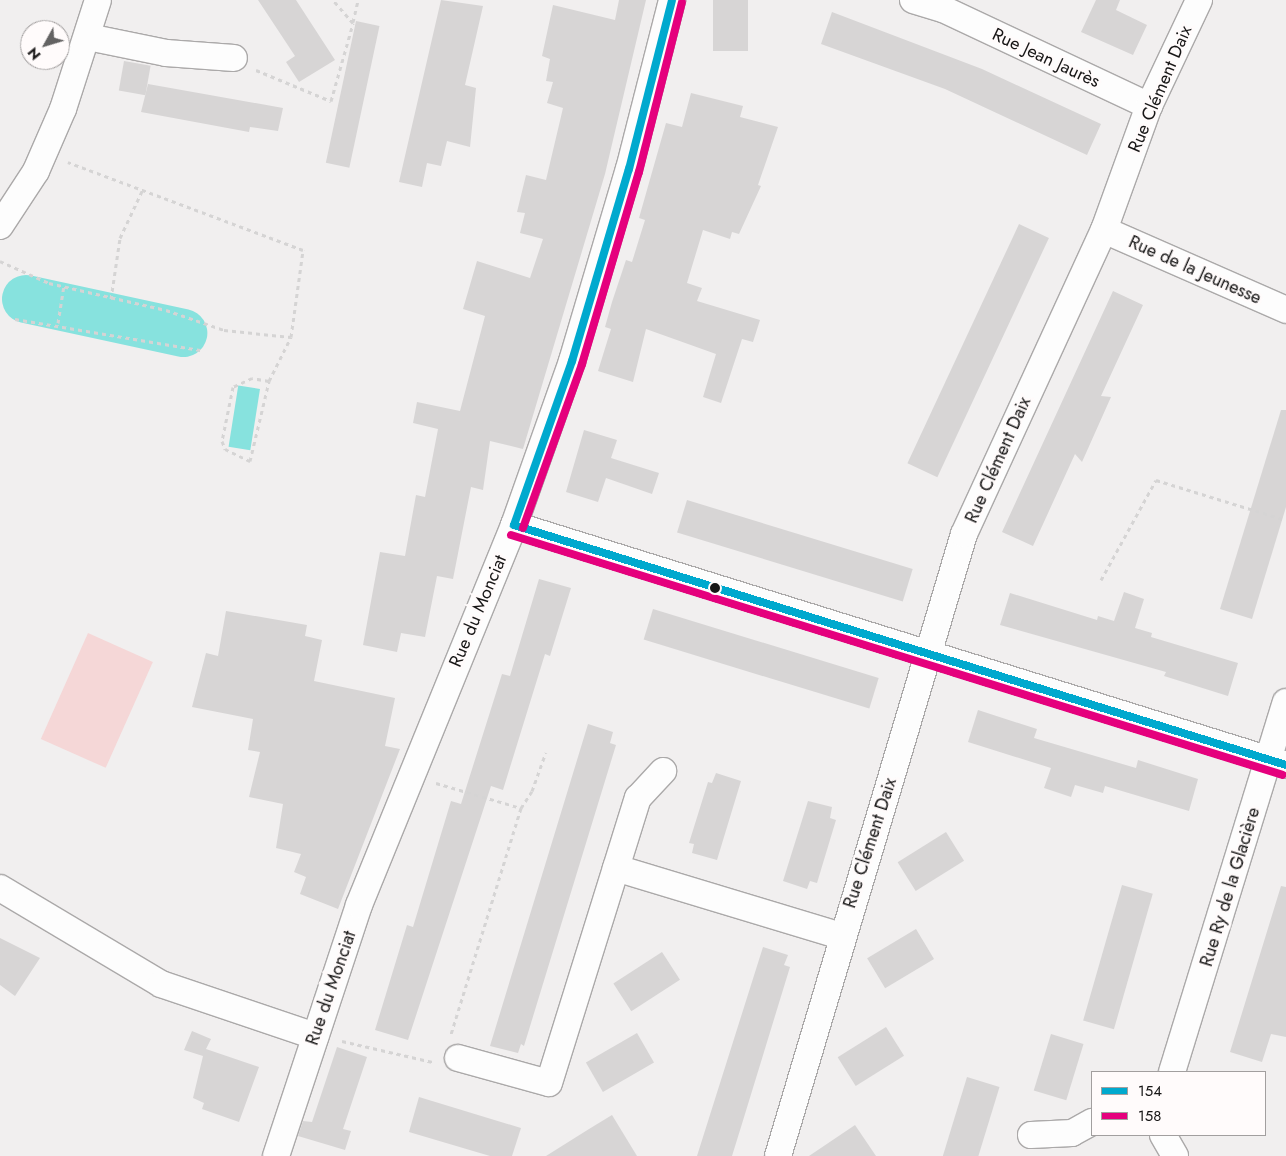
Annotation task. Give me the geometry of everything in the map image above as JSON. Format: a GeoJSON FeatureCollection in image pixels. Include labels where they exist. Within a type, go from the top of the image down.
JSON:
{"type":"FeatureCollection","features":[{"type":"Feature","properties":{"kind":"street"},"geometry":{"type":"LineString","coordinates":[[0,226],[43,155],[88,37],[98,0]]}},
{"type":"Feature","properties":{"kind":"street","name":"Rue du Monciat"},"geometry":{"type":"LineString","coordinates":[[276,1156],[314,1036],[359,905],[514,525],[574,353],[629,169],[672,0]]}},
{"type":"Feature","properties":{"kind":"street","name":"Rue Jean Jaurès"},"geometry":{"type":"LineString","coordinates":[[913,0],[944,5],[1149,106]]}},
{"type":"Feature","properties":{"kind":"street","name":"Rue Clément Daix"},"geometry":{"type":"LineString","coordinates":[[778,1156],[841,936],[930,654],[964,534],[1104,230],[1149,106],[1199,0]]}},
{"type":"Feature","properties":{"kind":"street"},"geometry":{"type":"LineString","coordinates":[[88,37],[166,53],[234,58]]}},
{"type":"Feature","properties":{"kind":"street","name":"Rue de la Jeunesse"},"geometry":{"type":"LineString","coordinates":[[1104,230],[1286,310]]}},
{"type":"Feature","properties":{"kind":"street"},"geometry":{"type":"LineString","coordinates":[[514,525],[1277,762]]}},
{"type":"Feature","properties":{"kind":"street","name":"Rue Ry de la Glacière"},"geometry":{"type":"LineString","coordinates":[[1172,1071],[1277,762],[1286,702]]}},
{"type":"Feature","properties":{"kind":"street"},"geometry":{"type":"LineString","coordinates":[[458,1058],[549,1083],[638,798],[663,770]]}},
{"type":"Feature","properties":{"kind":"street"},"geometry":{"type":"LineString","coordinates":[[616,868],[841,936]]}},
{"type":"Feature","properties":{"kind":"street"},"geometry":{"type":"LineString","coordinates":[[0,888],[161,984],[314,1036]]}},
{"type":"Feature","properties":{"kind":"street"},"geometry":{"type":"LineString","coordinates":[[1031,1135],[1072,1133],[1091,1123]]}},
{"type":"Feature","properties":{"kind":"street"},"geometry":{"type":"LineString","coordinates":[[1164,1136],[1175,1156]]}},
{"type":"Feature","properties":{"kind":"path"},"geometry":{"type":"LineString","coordinates":[[333,0],[353,22]]}},
{"type":"Feature","properties":{"kind":"path"},"geometry":{"type":"LineString","coordinates":[[234,58],[275,80],[331,101],[358,0]]}},
{"type":"Feature","properties":{"kind":"path"},"geometry":{"type":"LineString","coordinates":[[43,155],[142,189],[303,250],[291,338],[269,381],[254,452],[250,461],[226,449],[222,441],[233,387],[252,378],[269,381]]}},
{"type":"Feature","properties":{"kind":"path"},"geometry":{"type":"LineString","coordinates":[[112,299],[120,238],[142,189]]}},
{"type":"Feature","properties":{"kind":"path"},"geometry":{"type":"LineString","coordinates":[[0,260],[64,286],[112,299],[166,310],[224,330],[291,338]]}},
{"type":"Feature","properties":{"kind":"path"},"geometry":{"type":"LineString","coordinates":[[58,323],[64,286]]}},
{"type":"Feature","properties":{"kind":"path"},"geometry":{"type":"LineString","coordinates":[[15,319],[58,323],[201,350]]}},
{"type":"Feature","properties":{"kind":"path"},"geometry":{"type":"LineString","coordinates":[[1101,580],[1156,480],[1286,520]]}},
{"type":"Feature","properties":{"kind":"path"},"geometry":{"type":"LineString","coordinates":[[458,1058],[447,1046],[521,808],[532,791],[546,752]]}},
{"type":"Feature","properties":{"kind":"path"},"geometry":{"type":"LineString","coordinates":[[411,775],[521,808]]}},
{"type":"Feature","properties":{"kind":"path"},"geometry":{"type":"LineString","coordinates":[[314,1036],[427,1063],[458,1058]]}},
{"type":"Feature","properties":{"kind":"shaded area"},"geometry":{"type":"Polygon","coordinates":[[[88,633],[153,662],[106,768],[41,739],[88,633]]]}},
{"type":"Feature","properties":{"kind":"water"},"geometry":{"type":"Polygon","coordinates":[[[238,386],[260,389],[250,450],[229,447],[238,386]]]}},
{"type":"Feature","properties":{"kind":"building"},"geometry":{"type":"Polygon","coordinates":[[[258,0],[296,0],[335,60],[299,82],[286,62],[295,56],[258,0]]]}},
{"type":"Feature","properties":{"kind":"building"},"geometry":{"type":"Polygon","coordinates":[[[441,0],[483,6],[465,85],[476,88],[470,147],[447,141],[441,166],[427,163],[422,187],[399,182],[441,0]]]}},
{"type":"Feature","properties":{"kind":"building"},"geometry":{"type":"Polygon","coordinates":[[[619,0],[646,0],[605,174],[523,449],[490,441],[483,490],[471,487],[453,579],[437,576],[425,637],[401,633],[397,652],[363,645],[380,552],[405,556],[416,495],[425,497],[438,429],[413,423],[417,402],[460,411],[485,316],[463,309],[477,261],[530,278],[543,239],[520,233],[525,213],[517,212],[526,175],[546,180],[563,108],[547,103],[553,82],[546,81],[550,59],[542,56],[553,5],[615,20],[619,0]]]}},
{"type":"Feature","properties":{"kind":"building"},"geometry":{"type":"Polygon","coordinates":[[[713,0],[748,0],[748,51],[713,51],[713,0]]]}},
{"type":"Feature","properties":{"kind":"building"},"geometry":{"type":"Polygon","coordinates":[[[1096,0],[1120,0],[1116,10],[1147,25],[1133,55],[1081,32],[1096,0]]]}},
{"type":"Feature","properties":{"kind":"building"},"geometry":{"type":"Polygon","coordinates":[[[832,12],[982,69],[1101,124],[1087,155],[945,89],[821,44],[832,12]]]}},
{"type":"Feature","properties":{"kind":"building"},"geometry":{"type":"Polygon","coordinates":[[[356,21],[379,26],[349,168],[326,163],[356,21]]]}},
{"type":"Feature","properties":{"kind":"building"},"geometry":{"type":"Polygon","coordinates":[[[124,61],[151,66],[145,95],[119,91],[124,61]]]}},
{"type":"Feature","properties":{"kind":"building"},"geometry":{"type":"Polygon","coordinates":[[[148,84],[283,108],[278,131],[250,127],[249,132],[141,112],[148,84]]]}},
{"type":"Feature","properties":{"kind":"building"},"geometry":{"type":"Polygon","coordinates":[[[691,93],[743,106],[740,117],[778,127],[758,185],[761,186],[739,234],[732,232],[730,239],[703,230],[687,283],[702,288],[697,301],[760,320],[753,342],[742,339],[721,403],[703,397],[716,354],[646,329],[633,382],[598,371],[611,329],[605,327],[612,302],[626,260],[632,262],[645,220],[639,218],[666,123],[682,127],[691,93]]]}},
{"type":"Feature","properties":{"kind":"building"},"geometry":{"type":"Polygon","coordinates":[[[1019,224],[1049,238],[937,477],[907,463],[1019,224]]]}},
{"type":"Feature","properties":{"kind":"building"},"geometry":{"type":"Polygon","coordinates":[[[1113,291],[1143,305],[1101,396],[1111,397],[1082,462],[1075,454],[1033,546],[1002,532],[1113,291]]]}},
{"type":"Feature","properties":{"kind":"building"},"geometry":{"type":"Polygon","coordinates":[[[1281,410],[1286,410],[1286,507],[1252,619],[1220,609],[1281,410]]]}},
{"type":"Feature","properties":{"kind":"building"},"geometry":{"type":"Polygon","coordinates":[[[584,430],[617,440],[611,458],[659,473],[652,494],[606,478],[598,502],[566,492],[584,430]]]}},
{"type":"Feature","properties":{"kind":"building"},"geometry":{"type":"Polygon","coordinates":[[[687,500],[913,569],[903,602],[677,533],[687,500]]]}},
{"type":"Feature","properties":{"kind":"building"},"geometry":{"type":"Polygon","coordinates":[[[539,579],[571,588],[550,656],[545,654],[503,790],[491,786],[408,1040],[375,1030],[407,925],[413,927],[451,801],[461,804],[502,674],[510,676],[539,579]]]}},
{"type":"Feature","properties":{"kind":"building"},"geometry":{"type":"Polygon","coordinates":[[[1124,592],[1144,599],[1135,628],[1152,633],[1151,637],[1238,663],[1228,696],[1164,676],[1166,672],[1000,625],[1010,593],[1097,620],[1098,616],[1114,621],[1124,592]]]}},
{"type":"Feature","properties":{"kind":"building"},"geometry":{"type":"Polygon","coordinates":[[[653,609],[879,678],[869,709],[644,640],[653,609]]]}},
{"type":"Feature","properties":{"kind":"building"},"geometry":{"type":"Polygon","coordinates":[[[226,611],[307,625],[305,636],[322,640],[314,681],[395,698],[385,746],[400,749],[338,909],[300,894],[306,877],[294,872],[301,854],[276,848],[283,804],[249,797],[260,752],[248,750],[253,719],[192,707],[206,653],[218,656],[226,611]]]}},
{"type":"Feature","properties":{"kind":"building"},"geometry":{"type":"Polygon","coordinates":[[[978,710],[1037,729],[1034,738],[1136,768],[1138,760],[1198,779],[1189,811],[1105,786],[1103,793],[1075,785],[1071,797],[1044,788],[1051,768],[968,742],[978,710]]]}},
{"type":"Feature","properties":{"kind":"building"},"geometry":{"type":"Polygon","coordinates":[[[588,724],[613,732],[610,743],[616,745],[524,1046],[521,1044],[518,1053],[490,1046],[588,724]]]}},
{"type":"Feature","properties":{"kind":"building"},"geometry":{"type":"Polygon","coordinates":[[[716,773],[741,781],[717,860],[692,853],[694,844],[689,843],[708,782],[712,783],[716,773]]]}},
{"type":"Feature","properties":{"kind":"building"},"geometry":{"type":"Polygon","coordinates":[[[808,801],[832,807],[830,818],[836,820],[817,883],[810,881],[807,889],[783,881],[808,801]]]}},
{"type":"Feature","properties":{"kind":"building"},"geometry":{"type":"Polygon","coordinates":[[[946,832],[964,861],[916,891],[898,862],[946,832]]]}},
{"type":"Feature","properties":{"kind":"building"},"geometry":{"type":"Polygon","coordinates":[[[1122,885],[1153,894],[1114,1029],[1083,1021],[1122,885]]]}},
{"type":"Feature","properties":{"kind":"building"},"geometry":{"type":"Polygon","coordinates":[[[1281,886],[1286,887],[1286,1037],[1271,1034],[1262,1062],[1230,1052],[1281,886]]]}},
{"type":"Feature","properties":{"kind":"building"},"geometry":{"type":"Polygon","coordinates":[[[916,929],[934,959],[885,988],[867,958],[916,929]]]}},
{"type":"Feature","properties":{"kind":"building"},"geometry":{"type":"Polygon","coordinates":[[[0,938],[40,958],[15,996],[0,985],[0,938]]]}},
{"type":"Feature","properties":{"kind":"building"},"geometry":{"type":"Polygon","coordinates":[[[763,947],[788,955],[784,965],[790,967],[732,1156],[697,1156],[763,947]]]}},
{"type":"Feature","properties":{"kind":"building"},"geometry":{"type":"Polygon","coordinates":[[[662,952],[680,980],[631,1011],[613,984],[662,952]]]}},
{"type":"Feature","properties":{"kind":"building"},"geometry":{"type":"Polygon","coordinates":[[[886,1027],[904,1056],[856,1086],[838,1057],[886,1027]]]}},
{"type":"Feature","properties":{"kind":"building"},"geometry":{"type":"Polygon","coordinates":[[[192,1031],[211,1039],[206,1049],[259,1067],[239,1122],[202,1109],[204,1103],[193,1098],[203,1056],[184,1050],[192,1031]]]}},
{"type":"Feature","properties":{"kind":"building"},"geometry":{"type":"Polygon","coordinates":[[[637,1033],[654,1062],[603,1092],[586,1062],[637,1033]]]}},
{"type":"Feature","properties":{"kind":"building"},"geometry":{"type":"Polygon","coordinates":[[[1051,1034],[1084,1044],[1066,1100],[1034,1090],[1051,1034]]]}},
{"type":"Feature","properties":{"kind":"building"},"geometry":{"type":"Polygon","coordinates":[[[337,1047],[367,1057],[343,1129],[351,1131],[345,1150],[298,1136],[303,1121],[312,1122],[337,1047]]]}},
{"type":"Feature","properties":{"kind":"building"},"geometry":{"type":"Polygon","coordinates":[[[967,1077],[1000,1087],[978,1156],[943,1156],[967,1077]]]}},
{"type":"Feature","properties":{"kind":"building"},"geometry":{"type":"Polygon","coordinates":[[[419,1097],[521,1128],[512,1156],[490,1156],[409,1132],[419,1097]]]}},
{"type":"Feature","properties":{"kind":"building"},"geometry":{"type":"Polygon","coordinates":[[[612,1115],[637,1156],[546,1156],[589,1129],[612,1115]]]}},
{"type":"Feature","properties":{"kind":"building"},"geometry":{"type":"Polygon","coordinates":[[[855,1125],[876,1156],[809,1156],[855,1125]]]}},
{"type":"Feature","properties":{"kind":"waterway"},"geometry":{"type":"LineString","coordinates":[[26,299],[183,333]]}},
{"type":"Feature","properties":{"kind":"transit line","name":"154"},"geometry":{"type":"LineString","coordinates":[[514,525],[572,361],[629,169],[672,0]]}},
{"type":"Feature","properties":{"kind":"transit line","name":"158"},"geometry":{"type":"LineString","coordinates":[[523,528],[582,364],[639,172],[682,2]]}},
{"type":"Feature","properties":{"kind":"transit line","name":"154"},"geometry":{"type":"LineString","coordinates":[[514,525],[1286,765]]}},
{"type":"Feature","properties":{"kind":"transit line","name":"158"},"geometry":{"type":"LineString","coordinates":[[511,535],[1283,775]]}}]}
